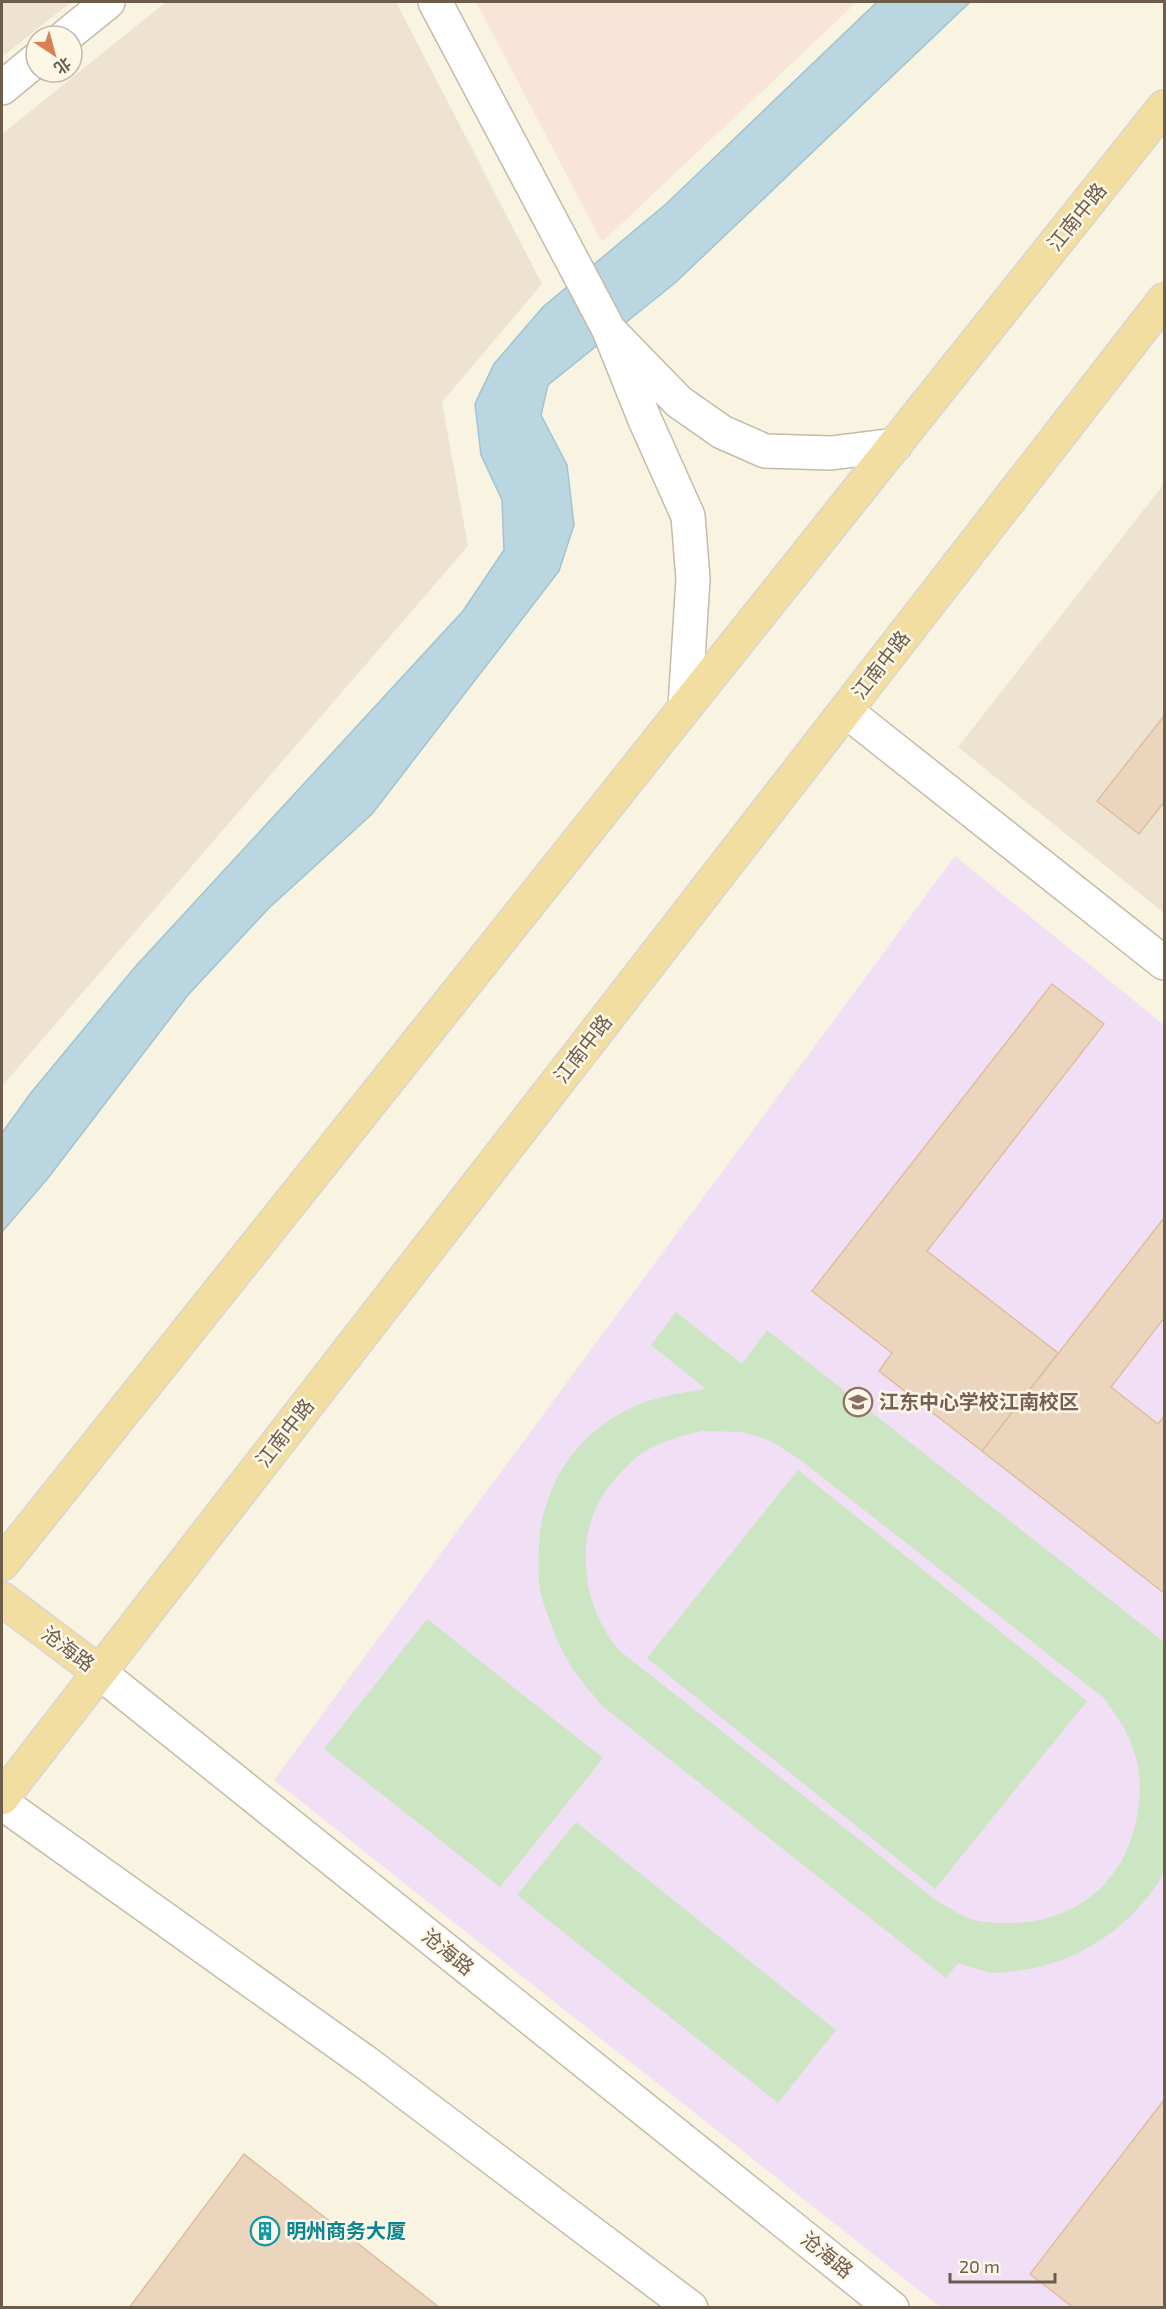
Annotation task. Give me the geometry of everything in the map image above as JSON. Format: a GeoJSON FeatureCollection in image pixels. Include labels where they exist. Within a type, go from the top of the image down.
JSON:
{"type":"FeatureCollection","features":[{"type":"Feature","properties":{"kind":"main road","name":"江南中路"},"geometry":{"type":"LineString","coordinates":[[2,1564],[1164,107]]}},
{"type":"Feature","properties":{"kind":"main road","name":"江南中路"},"geometry":{"type":"LineString","coordinates":[[2,1798],[1164,300]]}},
{"type":"Feature","properties":{"kind":"main road","name":"沧海路"},"geometry":{"type":"LineString","coordinates":[[2,1599],[99,1672]]}},
{"type":"Feature","properties":{"kind":"street"},"geometry":{"type":"LineString","coordinates":[[81,24],[108,2]]}},
{"type":"Feature","properties":{"kind":"street"},"geometry":{"type":"LineString","coordinates":[[435,2],[608,329],[688,516],[693,579],[685,707]]}},
{"type":"Feature","properties":{"kind":"street"},"geometry":{"type":"LineString","coordinates":[[2,88],[24,70]]}},
{"type":"Feature","properties":{"kind":"street"},"geometry":{"type":"LineString","coordinates":[[608,329],[679,402],[722,432],[765,451],[831,453],[895,445]]}},
{"type":"Feature","properties":{"kind":"street"},"geometry":{"type":"LineString","coordinates":[[846,711],[1164,963]]}},
{"type":"Feature","properties":{"kind":"street","name":"沧海路"},"geometry":{"type":"LineString","coordinates":[[99,1672],[892,2307]]}},
{"type":"Feature","properties":{"kind":"street"},"geometry":{"type":"LineString","coordinates":[[2,1803],[368,2064],[691,2307]]}},
{"type":"Feature","properties":{"kind":"shaded area"},"geometry":{"type":"Polygon","coordinates":[[[2,2],[71,2],[43,24],[24,24],[24,39],[2,57],[2,2]]]}},
{"type":"Feature","properties":{"kind":"shaded area"},"geometry":{"type":"Polygon","coordinates":[[[166,2],[396,2],[542,284],[442,402],[468,546],[2,1086],[2,134],[64,84],[84,84],[84,68],[166,2]]]}},
{"type":"Feature","properties":{"kind":"shaded area"},"geometry":{"type":"Polygon","coordinates":[[[476,2],[857,2],[602,242],[476,2]]]}},
{"type":"Feature","properties":{"kind":"shaded area"},"geometry":{"type":"Polygon","coordinates":[[[1164,484],[1164,913],[958,747],[1164,484]]]}},
{"type":"Feature","properties":{"kind":"shaded area","name":"江东中心学校江南校区"},"geometry":{"type":"Polygon","coordinates":[[[955,856],[1164,1025],[1164,2307],[940,2307],[274,1780],[955,856]]]}},
{"type":"Feature","properties":{"kind":"green space"},"geometry":{"type":"Polygon","coordinates":[[[676,1312],[742,1364],[767,1330],[1164,1642],[1164,1873],[1152,1892],[1137,1909],[1104,1938],[1085,1950],[1043,1966],[997,1973],[958,1963],[946,1978],[601,1705],[576,1673],[560,1646],[539,1585],[539,1544],[542,1521],[556,1480],[581,1444],[597,1429],[635,1406],[670,1395],[706,1389],[651,1345],[676,1312]],[[702,1431],[677,1437],[652,1447],[627,1467],[610,1485],[597,1505],[590,1523],[587,1543],[588,1581],[599,1618],[620,1651],[937,1901],[965,1917],[993,1923],[1035,1921],[1058,1915],[1079,1905],[1097,1892],[1112,1875],[1124,1856],[1133,1833],[1139,1793],[1138,1769],[1130,1739],[1104,1698],[799,1459],[771,1441],[742,1432],[702,1431]]]}},
{"type":"Feature","properties":{"kind":"green space"},"geometry":{"type":"Polygon","coordinates":[[[798,1470],[1087,1701],[935,1889],[647,1658],[798,1470]]]}},
{"type":"Feature","properties":{"kind":"green space"},"geometry":{"type":"Polygon","coordinates":[[[427,1619],[603,1758],[500,1887],[324,1749],[427,1619]]]}},
{"type":"Feature","properties":{"kind":"green space"},"geometry":{"type":"Polygon","coordinates":[[[576,1822],[836,2030],[778,2103],[517,1895],[576,1822]]]}},
{"type":"Feature","properties":{"kind":"water"},"geometry":{"type":"Polygon","coordinates":[[[877,2],[970,2],[675,283],[548,385],[541,415],[567,465],[574,525],[559,571],[372,814],[269,908],[188,995],[48,1178],[2,1232],[2,1133],[30,1094],[135,967],[463,611],[504,550],[502,500],[481,455],[475,404],[494,364],[543,307],[666,204],[877,2]]]}},
{"type":"Feature","properties":{"kind":"building"},"geometry":{"type":"Polygon","coordinates":[[[1164,716],[1164,802],[1139,834],[1097,801],[1164,716]]]}},
{"type":"Feature","properties":{"kind":"building"},"geometry":{"type":"Polygon","coordinates":[[[1052,984],[1104,1024],[927,1251],[1058,1353],[982,1451],[879,1371],[892,1353],[812,1291],[1052,984]]]}},
{"type":"Feature","properties":{"kind":"building"},"geometry":{"type":"Polygon","coordinates":[[[1164,1218],[1164,1318],[1111,1387],[1158,1424],[1164,1416],[1164,1593],[982,1451],[1164,1218]]]}},
{"type":"Feature","properties":{"kind":"building"},"geometry":{"type":"Polygon","coordinates":[[[1164,2100],[1164,2308],[1074,2308],[1030,2274],[1164,2100]]]}},
{"type":"Feature","properties":{"kind":"building","name":"明州商务大厦"},"geometry":{"type":"Polygon","coordinates":[[[244,2154],[440,2308],[129,2308],[244,2154]]]}},
{"type":"Feature","properties":{"kind":"building","name":"明州商务大厦"},"geometry":{"type":"Polygon","coordinates":[[[244,2154],[440,2308],[129,2308],[244,2154]]]}},
{"type":"Feature","properties":{"kind":"place","name":"江东中心学校江南校区"},"geometry":{"type":"Point","coordinates":[858,1402]}},
{"type":"Feature","properties":{"kind":"place","name":"明州商务大厦"},"geometry":{"type":"Point","coordinates":[265,2231]}}]}
